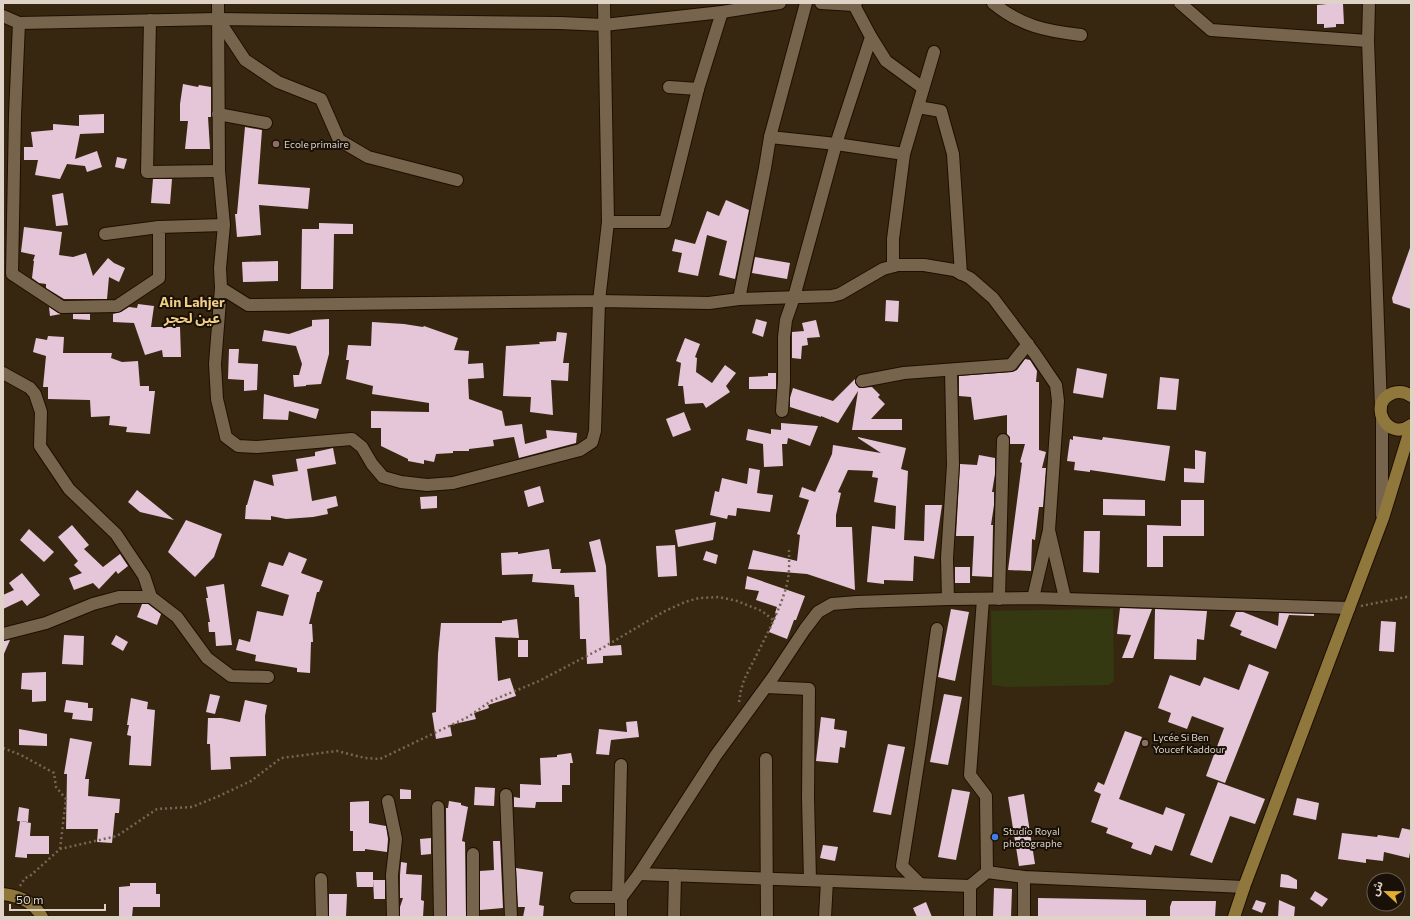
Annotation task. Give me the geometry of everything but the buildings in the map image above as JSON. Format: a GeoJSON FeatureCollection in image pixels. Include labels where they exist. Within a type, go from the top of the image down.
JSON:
{"type":"FeatureCollection","features":[{"type":"Feature","properties":{"kind":"main road"},"geometry":{"type":"LineString","coordinates":[[1411,396],[1403,392],[1391,394],[1382,402],[1381,413],[1385,422],[1393,428],[1403,429],[1411,426]]}},
{"type":"Feature","properties":{"kind":"main road"},"geometry":{"type":"LineString","coordinates":[[1234,917],[1382,518],[1411,426]]}},
{"type":"Feature","properties":{"kind":"main road"},"geometry":{"type":"LineString","coordinates":[[3,894],[17,896],[38,910],[42,917]]}},
{"type":"Feature","properties":{"kind":"street"},"geometry":{"type":"LineString","coordinates":[[218,3],[219,171],[224,225],[220,268],[221,288],[215,364],[217,399],[226,436],[238,446],[257,447],[352,439],[362,447],[372,464],[383,477],[415,484],[453,483],[580,450],[592,442],[596,419],[599,301],[608,222],[604,3]]}},
{"type":"Feature","properties":{"kind":"street"},"geometry":{"type":"LineString","coordinates":[[3,16],[18,23],[218,19],[560,23],[604,25],[722,12],[780,3]]}},
{"type":"Feature","properties":{"kind":"street"},"geometry":{"type":"LineString","coordinates":[[739,299],[770,137],[806,3]]}},
{"type":"Feature","properties":{"kind":"street"},"geometry":{"type":"LineString","coordinates":[[821,3],[834,5],[855,4],[870,37],[886,61],[923,88]]}},
{"type":"Feature","properties":{"kind":"street"},"geometry":{"type":"LineString","coordinates":[[993,3],[1012,17],[1034,27],[1081,35]]}},
{"type":"Feature","properties":{"kind":"street"},"geometry":{"type":"LineString","coordinates":[[1180,3],[1211,30],[1368,41]]}},
{"type":"Feature","properties":{"kind":"street"},"geometry":{"type":"LineString","coordinates":[[1369,3],[1368,41],[1381,413],[1382,518]]}},
{"type":"Feature","properties":{"kind":"street"},"geometry":{"type":"LineString","coordinates":[[608,222],[665,222],[698,89],[722,12]]}},
{"type":"Feature","properties":{"kind":"street"},"geometry":{"type":"LineString","coordinates":[[218,19],[245,60],[278,82],[321,99],[339,140],[368,157],[457,180]]}},
{"type":"Feature","properties":{"kind":"street"},"geometry":{"type":"LineString","coordinates":[[150,20],[147,172],[219,171]]}},
{"type":"Feature","properties":{"kind":"street"},"geometry":{"type":"LineString","coordinates":[[18,23],[9,115],[12,274],[62,307],[116,306],[159,278],[159,227]]}},
{"type":"Feature","properties":{"kind":"street"},"geometry":{"type":"LineString","coordinates":[[782,411],[786,320],[794,297],[836,144],[870,37]]}},
{"type":"Feature","properties":{"kind":"street"},"geometry":{"type":"LineString","coordinates":[[893,266],[893,239],[904,154],[934,52]]}},
{"type":"Feature","properties":{"kind":"street"},"geometry":{"type":"LineString","coordinates":[[669,86],[698,89]]}},
{"type":"Feature","properties":{"kind":"street"},"geometry":{"type":"LineString","coordinates":[[918,107],[941,111],[953,154],[961,274]]}},
{"type":"Feature","properties":{"kind":"street"},"geometry":{"type":"LineString","coordinates":[[218,114],[266,122]]}},
{"type":"Feature","properties":{"kind":"street"},"geometry":{"type":"LineString","coordinates":[[770,137],[836,144],[904,154]]}},
{"type":"Feature","properties":{"kind":"street"},"geometry":{"type":"LineString","coordinates":[[105,234],[159,227],[224,225]]}},
{"type":"Feature","properties":{"kind":"street"},"geometry":{"type":"LineString","coordinates":[[221,288],[248,305],[599,301],[709,303],[739,299],[832,296],[840,294],[883,269],[893,266],[924,265],[954,270],[970,278],[993,298],[1028,344],[1056,385],[1058,401],[1049,530],[1033,598]]}},
{"type":"Feature","properties":{"kind":"street"},"geometry":{"type":"LineString","coordinates":[[862,381],[904,373],[1011,365],[1028,344]]}},
{"type":"Feature","properties":{"kind":"street"},"geometry":{"type":"LineString","coordinates":[[948,599],[947,558],[953,465],[951,370]]}},
{"type":"Feature","properties":{"kind":"street"},"geometry":{"type":"LineString","coordinates":[[3,373],[30,388],[35,394],[41,412],[40,446],[69,489],[116,534],[144,576],[151,597],[177,617],[207,658],[231,676],[268,678]]}},
{"type":"Feature","properties":{"kind":"street"},"geometry":{"type":"LineString","coordinates":[[999,599],[1003,440]]}},
{"type":"Feature","properties":{"kind":"street"},"geometry":{"type":"LineString","coordinates":[[1049,530],[1066,598]]}},
{"type":"Feature","properties":{"kind":"street"},"geometry":{"type":"LineString","coordinates":[[3,634],[46,623],[93,604],[119,597],[151,597]]}},
{"type":"Feature","properties":{"kind":"street"},"geometry":{"type":"LineString","coordinates":[[620,898],[640,874],[716,755],[766,687],[818,612],[832,604],[948,599],[1066,598],[1349,608]]}},
{"type":"Feature","properties":{"kind":"street"},"geometry":{"type":"LineString","coordinates":[[983,599],[970,775],[986,796],[987,872]]}},
{"type":"Feature","properties":{"kind":"street"},"geometry":{"type":"LineString","coordinates":[[920,884],[902,866],[937,629]]}},
{"type":"Feature","properties":{"kind":"street"},"geometry":{"type":"LineString","coordinates":[[766,687],[809,689],[808,806],[810,880]]}},
{"type":"Feature","properties":{"kind":"street"},"geometry":{"type":"LineString","coordinates":[[766,759],[767,917]]}},
{"type":"Feature","properties":{"kind":"street"},"geometry":{"type":"LineString","coordinates":[[621,765],[621,917]]}},
{"type":"Feature","properties":{"kind":"street"},"geometry":{"type":"LineString","coordinates":[[506,795],[511,917]]}},
{"type":"Feature","properties":{"kind":"street"},"geometry":{"type":"LineString","coordinates":[[388,801],[396,839],[392,875],[393,917]]}},
{"type":"Feature","properties":{"kind":"street"},"geometry":{"type":"LineString","coordinates":[[438,807],[440,917]]}},
{"type":"Feature","properties":{"kind":"street"},"geometry":{"type":"LineString","coordinates":[[473,854],[473,917]]}},
{"type":"Feature","properties":{"kind":"street"},"geometry":{"type":"LineString","coordinates":[[640,874],[970,886],[987,872],[1024,877],[1244,887]]}},
{"type":"Feature","properties":{"kind":"street"},"geometry":{"type":"LineString","coordinates":[[674,917],[675,875]]}},
{"type":"Feature","properties":{"kind":"street"},"geometry":{"type":"LineString","coordinates":[[1024,877],[1024,917]]}},
{"type":"Feature","properties":{"kind":"street"},"geometry":{"type":"LineString","coordinates":[[321,879],[322,917]]}},
{"type":"Feature","properties":{"kind":"street"},"geometry":{"type":"LineString","coordinates":[[825,917],[827,881]]}},
{"type":"Feature","properties":{"kind":"street"},"geometry":{"type":"LineString","coordinates":[[970,886],[970,917]]}},
{"type":"Feature","properties":{"kind":"street"},"geometry":{"type":"LineString","coordinates":[[576,897],[620,898]]}},
{"type":"Feature","properties":{"kind":"path"},"geometry":{"type":"LineString","coordinates":[[742,720],[739,702],[742,685],[779,607],[787,583],[789,547]]}},
{"type":"Feature","properties":{"kind":"path"},"geometry":{"type":"LineString","coordinates":[[1349,608],[1411,596]]}},
{"type":"Feature","properties":{"kind":"path"},"geometry":{"type":"LineString","coordinates":[[17,896],[21,884],[25,878],[30,876],[60,849],[117,836],[157,809],[192,807],[219,796],[251,780],[281,758],[337,750],[365,758],[380,759],[468,716],[491,701],[538,681],[604,648],[663,612],[685,602],[699,598],[719,597],[737,601],[762,611],[773,620]]}},
{"type":"Feature","properties":{"kind":"path"},"geometry":{"type":"LineString","coordinates":[[3,748],[21,755],[54,773],[56,787],[66,799],[60,849]]}},
{"type":"Feature","properties":{"kind":"green space"},"geometry":{"type":"Polygon","coordinates":[[[1113,609],[1114,681],[1109,685],[1006,687],[992,685],[991,611],[1113,609]]]}},
{"type":"Feature","properties":{"kind":"place","name":"Ecole primaire"},"geometry":{"type":"Point","coordinates":[276,144]}},
{"type":"Feature","properties":{"kind":"place","name":"Lycée Si Ben Youcef Kaddour"},"geometry":{"type":"Point","coordinates":[1145,743]}},
{"type":"Feature","properties":{"kind":"place","name":"Studio Royal photographe"},"geometry":{"type":"Point","coordinates":[995,837]}},
{"type":"Feature","properties":{"kind":"district","name":"Ain Lahjer عين لحجر"},"geometry":{"type":"Point","coordinates":[192,310]}}]}
